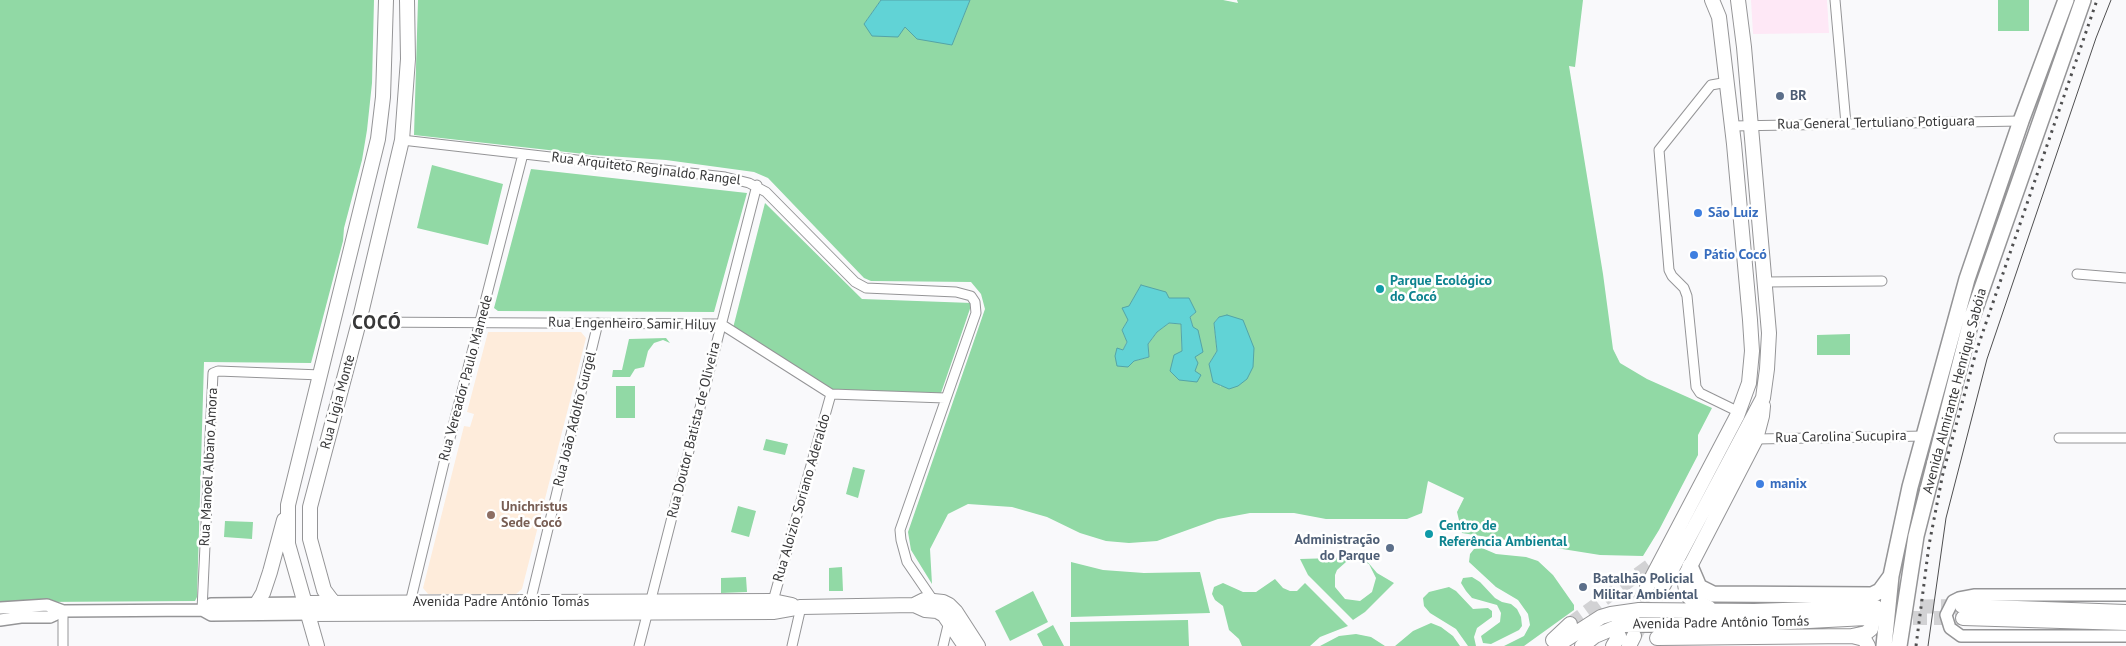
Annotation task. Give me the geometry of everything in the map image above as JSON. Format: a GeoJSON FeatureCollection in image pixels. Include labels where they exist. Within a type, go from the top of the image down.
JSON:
{"type":"FeatureCollection","features":[{"type":"Feature","properties":{"kind":"highway","name":"Avenida Almirante Henrique Sabóia"},"geometry":{"type":"LineString","coordinates":[[1884,646],[1891,576],[1910,487],[1967,279],[2021,121],[2066,0]]}},
{"type":"Feature","properties":{"kind":"highway","name":"Avenida Almirante Henrique Sabóia"},"geometry":{"type":"LineString","coordinates":[[1899,646],[1916,536],[1972,317],[2083,0]]}},
{"type":"Feature","properties":{"kind":"highway"},"geometry":{"type":"LineString","coordinates":[[1690,566],[1699,587],[1713,594],[1867,607],[1872,595],[1880,591],[1891,576]]}},
{"type":"Feature","properties":{"kind":"main road","name":"Rua Ligia Monte"},"geometry":{"type":"LineString","coordinates":[[317,646],[288,544],[288,504],[378,139],[383,97],[386,0]]}},
{"type":"Feature","properties":{"kind":"main road","name":"Rua Ligia Monte"},"geometry":{"type":"LineString","coordinates":[[333,602],[324,590],[310,539],[310,507],[359,322],[402,140],[408,59],[407,0]]}},
{"type":"Feature","properties":{"kind":"main road"},"geometry":{"type":"LineString","coordinates":[[1712,0],[1719,16]]}},
{"type":"Feature","properties":{"kind":"main road"},"geometry":{"type":"LineString","coordinates":[[1647,587],[1739,412],[1749,384],[1752,351],[1728,82],[1718,0]]}},
{"type":"Feature","properties":{"kind":"main road"},"geometry":{"type":"LineString","coordinates":[[1717,612],[1698,604],[1689,597],[1683,582],[1756,439],[1762,416],[1769,333],[1744,47],[1738,0]]}},
{"type":"Feature","properties":{"kind":"main road"},"geometry":{"type":"LineString","coordinates":[[1662,588],[1763,398]]}},
{"type":"Feature","properties":{"kind":"main road"},"geometry":{"type":"LineString","coordinates":[[257,603],[265,586],[288,504]]}},
{"type":"Feature","properties":{"kind":"main road"},"geometry":{"type":"LineString","coordinates":[[1652,564],[1665,552]]}},
{"type":"Feature","properties":{"kind":"main road","name":"Avenida Padre Antônio Tomás"},"geometry":{"type":"LineString","coordinates":[[914,605],[924,600],[933,600]]}},
{"type":"Feature","properties":{"kind":"main road"},"geometry":{"type":"LineString","coordinates":[[933,600],[949,605],[956,612],[978,646]]}},
{"type":"Feature","properties":{"kind":"main road","name":"Avenida Padre Antônio Tomás"},"geometry":{"type":"LineString","coordinates":[[649,607],[773,601],[801,607]]}},
{"type":"Feature","properties":{"kind":"main road"},"geometry":{"type":"LineString","coordinates":[[1652,642],[1766,636],[1852,636],[1866,633],[1873,625],[1876,604],[1874,601],[1867,607]]}},
{"type":"Feature","properties":{"kind":"main road","name":"Avenida Padre Antônio Tomás"},"geometry":{"type":"LineString","coordinates":[[307,608],[333,602],[529,607]]}},
{"type":"Feature","properties":{"kind":"main road","name":"Avenida Padre Antônio Tomás"},"geometry":{"type":"LineString","coordinates":[[307,608],[649,607],[772,612],[801,607],[914,605],[925,610],[937,611],[949,621]]}},
{"type":"Feature","properties":{"kind":"main road","name":"Avenida Padre Antônio Tomás"},"geometry":{"type":"LineString","coordinates":[[1556,646],[1592,622],[1611,614],[1639,610],[1717,612],[1867,607]]}},
{"type":"Feature","properties":{"kind":"main road","name":"Avenida Padre Antônio Tomás"},"geometry":{"type":"LineString","coordinates":[[1582,646],[1595,636],[1621,624],[1752,624],[1867,607]]}},
{"type":"Feature","properties":{"kind":"main road"},"geometry":{"type":"LineString","coordinates":[[2126,612],[1962,612],[2126,623]]}},
{"type":"Feature","properties":{"kind":"main road"},"geometry":{"type":"LineString","coordinates":[[949,621],[965,646]]}},
{"type":"Feature","properties":{"kind":"main road"},"geometry":{"type":"LineString","coordinates":[[1549,646],[1570,624]]}},
{"type":"Feature","properties":{"kind":"main road"},"geometry":{"type":"LineString","coordinates":[[1652,642],[1670,630],[1685,624]]}},
{"type":"Feature","properties":{"kind":"main road"},"geometry":{"type":"LineString","coordinates":[[1704,624],[1766,636]]}},
{"type":"Feature","properties":{"kind":"main road"},"geometry":{"type":"LineString","coordinates":[[1852,636],[1864,639],[1868,646]]}},
{"type":"Feature","properties":{"kind":"street"},"geometry":{"type":"LineString","coordinates":[[1835,0],[1846,124]]}},
{"type":"Feature","properties":{"kind":"street"},"geometry":{"type":"LineString","coordinates":[[1728,82],[1711,85],[1659,150],[1669,270],[1672,276],[1684,288],[1687,296],[1696,387],[1700,393],[1739,412]]}},
{"type":"Feature","properties":{"kind":"street","name":"Rua General Tertuliano Potiguara"},"geometry":{"type":"LineString","coordinates":[[1732,126],[2021,121]]}},
{"type":"Feature","properties":{"kind":"street","name":"Rua Arquiteto Reginaldo Rangel"},"geometry":{"type":"LineString","coordinates":[[402,140],[724,177],[756,185],[766,192],[855,282],[866,288],[956,292],[971,296],[977,308],[900,530],[908,562],[933,600]]}},
{"type":"Feature","properties":{"kind":"street","name":"Rua Vereador Paulo Mamede"},"geometry":{"type":"LineString","coordinates":[[410,603],[523,154]]}},
{"type":"Feature","properties":{"kind":"street","name":"Rua Doutor Batista de Oliveira"},"geometry":{"type":"LineString","coordinates":[[639,646],[756,185]]}},
{"type":"Feature","properties":{"kind":"street"},"geometry":{"type":"LineString","coordinates":[[2078,274],[2126,278]]}},
{"type":"Feature","properties":{"kind":"street"},"geometry":{"type":"LineString","coordinates":[[1764,282],[1882,281]]}},
{"type":"Feature","properties":{"kind":"street","name":"Rua Engenheiro Samir Hiluy"},"geometry":{"type":"LineString","coordinates":[[359,322],[721,324],[830,394]]}},
{"type":"Feature","properties":{"kind":"street","name":"Rua João Adolfo Gurgel"},"geometry":{"type":"LineString","coordinates":[[529,607],[598,323]]}},
{"type":"Feature","properties":{"kind":"street","name":"Rua Manoel Albano Amora"},"geometry":{"type":"LineString","coordinates":[[202,610],[213,372],[321,375]]}},
{"type":"Feature","properties":{"kind":"street"},"geometry":{"type":"LineString","coordinates":[[830,394],[945,398]]}},
{"type":"Feature","properties":{"kind":"street","name":"Rua Aloizio Soriano Aderaldo"},"geometry":{"type":"LineString","coordinates":[[773,601],[830,394]]}},
{"type":"Feature","properties":{"kind":"street","name":"Rua Carolina Sucupira"},"geometry":{"type":"LineString","coordinates":[[1756,439],[1925,436]]}},
{"type":"Feature","properties":{"kind":"street"},"geometry":{"type":"LineString","coordinates":[[2060,438],[2126,438]]}},
{"type":"Feature","properties":{"kind":"street"},"geometry":{"type":"LineString","coordinates":[[2126,595],[1975,596],[1959,598],[1953,601],[1948,610],[1947,622],[1955,634],[1968,641],[2126,636]]}},
{"type":"Feature","properties":{"kind":"street","name":"Avenida Padre Antônio Tomás"},"geometry":{"type":"LineString","coordinates":[[202,610],[211,604],[257,603],[307,608]]}},
{"type":"Feature","properties":{"kind":"street","name":"Avenida Padre Antônio Tomás"},"geometry":{"type":"LineString","coordinates":[[0,608],[47,605],[63,611],[202,610],[211,615],[307,608]]}},
{"type":"Feature","properties":{"kind":"street"},"geometry":{"type":"LineString","coordinates":[[792,646],[801,607]]}},
{"type":"Feature","properties":{"kind":"street"},"geometry":{"type":"LineString","coordinates":[[63,611],[63,646]]}},
{"type":"Feature","properties":{"kind":"street","name":"Avenida Padre Antônio Tomás"},"geometry":{"type":"LineString","coordinates":[[0,620],[21,617],[50,617],[63,611]]}},
{"type":"Feature","properties":{"kind":"street"},"geometry":{"type":"LineString","coordinates":[[943,646],[949,621]]}},
{"type":"Feature","properties":{"kind":"shaded area"},"geometry":{"type":"Polygon","coordinates":[[[1751,0],[1827,0],[1829,33],[1753,34],[1751,0]]]}},
{"type":"Feature","properties":{"kind":"shaded area","name":"Unichristus Sede Cocó"},"geometry":{"type":"Polygon","coordinates":[[[488,332],[581,332],[586,338],[522,589],[516,594],[428,594],[423,588],[464,426],[470,427],[474,414],[467,412],[488,332]]]}},
{"type":"Feature","properties":{"kind":"green space"},"geometry":{"type":"Polygon","coordinates":[[[0,0],[374,0],[372,83],[362,160],[311,363],[204,362],[197,597],[195,601],[40,602],[0,605],[0,0]]]}},
{"type":"Feature","properties":{"kind":"green space","name":"Parque Ecológico do Cocó"},"geometry":{"type":"Polygon","coordinates":[[[418,0],[881,0],[864,24],[905,26],[951,45],[970,0],[1223,0],[1238,3],[1237,0],[1583,0],[1575,67],[1569,66],[1603,274],[1613,349],[1620,363],[1647,379],[1712,408],[1698,435],[1698,455],[1659,530],[1643,556],[1600,555],[1462,533],[1457,512],[1464,498],[1428,481],[1422,513],[1407,519],[1326,519],[1294,513],[1250,513],[1218,519],[1157,541],[1129,543],[1106,541],[1080,533],[1047,517],[1012,507],[968,504],[948,514],[930,549],[932,584],[911,550],[908,532],[985,309],[981,294],[971,282],[871,281],[864,278],[768,178],[754,172],[666,160],[593,155],[414,135],[418,0]],[[1141,285],[1129,307],[1128,320],[1122,330],[1127,341],[1123,350],[1117,349],[1134,361],[1149,357],[1148,344],[1157,332],[1169,323],[1181,324],[1182,351],[1195,371],[1193,327],[1190,317],[1196,312],[1141,285]],[[1219,317],[1214,323],[1217,351],[1209,364],[1221,387],[1219,317]]]}},
{"type":"Feature","properties":{"kind":"green space"},"geometry":{"type":"Polygon","coordinates":[[[1998,0],[2029,0],[2029,31],[1998,31],[1998,0]]]}},
{"type":"Feature","properties":{"kind":"green space"},"geometry":{"type":"Polygon","coordinates":[[[432,165],[503,184],[488,245],[417,228],[432,165]]]}},
{"type":"Feature","properties":{"kind":"green space"},"geometry":{"type":"Polygon","coordinates":[[[531,169],[747,193],[714,312],[498,311],[494,308],[531,169]]]}},
{"type":"Feature","properties":{"kind":"green space"},"geometry":{"type":"Polygon","coordinates":[[[765,203],[862,299],[972,303],[941,393],[832,390],[733,328],[765,203]]]}},
{"type":"Feature","properties":{"kind":"green space"},"geometry":{"type":"Polygon","coordinates":[[[1850,334],[1850,355],[1817,355],[1817,335],[1850,334]]]}},
{"type":"Feature","properties":{"kind":"green space"},"geometry":{"type":"Polygon","coordinates":[[[666,338],[670,343],[663,340],[654,343],[648,351],[644,367],[635,369],[630,377],[612,377],[613,370],[622,370],[629,339],[666,338]]]}},
{"type":"Feature","properties":{"kind":"green space"},"geometry":{"type":"Polygon","coordinates":[[[616,386],[635,386],[635,418],[616,418],[616,386]]]}},
{"type":"Feature","properties":{"kind":"green space"},"geometry":{"type":"Polygon","coordinates":[[[766,439],[788,444],[785,455],[763,450],[766,439]]]}},
{"type":"Feature","properties":{"kind":"green space"},"geometry":{"type":"Polygon","coordinates":[[[853,467],[865,470],[858,498],[846,494],[853,467]]]}},
{"type":"Feature","properties":{"kind":"green space"},"geometry":{"type":"Polygon","coordinates":[[[738,506],[756,511],[749,537],[731,532],[738,506]]]}},
{"type":"Feature","properties":{"kind":"green space"},"geometry":{"type":"Polygon","coordinates":[[[225,521],[253,522],[252,539],[224,537],[225,521]]]}},
{"type":"Feature","properties":{"kind":"green space"},"geometry":{"type":"Polygon","coordinates":[[[1482,548],[1496,554],[1526,557],[1538,561],[1553,575],[1574,605],[1574,610],[1524,646],[1504,646],[1524,636],[1530,625],[1528,614],[1518,600],[1496,587],[1469,562],[1470,554],[1474,549],[1482,548]]]}},
{"type":"Feature","properties":{"kind":"green space"},"geometry":{"type":"Polygon","coordinates":[[[1360,553],[1377,573],[1394,583],[1365,612],[1353,620],[1308,575],[1300,559],[1334,558],[1360,553]],[[1351,560],[1337,570],[1335,587],[1345,599],[1360,601],[1372,592],[1376,578],[1369,564],[1363,561],[1351,560]]]}},
{"type":"Feature","properties":{"kind":"green space"},"geometry":{"type":"Polygon","coordinates":[[[1071,562],[1103,570],[1144,573],[1200,572],[1210,613],[1071,617],[1071,562]]]}},
{"type":"Feature","properties":{"kind":"green space"},"geometry":{"type":"Polygon","coordinates":[[[842,567],[843,591],[829,591],[829,568],[842,567]]]}},
{"type":"Feature","properties":{"kind":"green space"},"geometry":{"type":"Polygon","coordinates":[[[746,577],[747,592],[721,593],[721,578],[746,577]]]}},
{"type":"Feature","properties":{"kind":"green space"},"geometry":{"type":"Polygon","coordinates":[[[1472,577],[1480,582],[1495,598],[1511,604],[1517,609],[1521,617],[1522,626],[1519,630],[1491,644],[1483,643],[1481,636],[1500,622],[1501,613],[1497,605],[1472,598],[1466,591],[1461,583],[1463,578],[1472,577]]]}},
{"type":"Feature","properties":{"kind":"green space"},"geometry":{"type":"Polygon","coordinates":[[[1275,579],[1283,588],[1290,591],[1297,591],[1305,583],[1348,626],[1320,637],[1310,646],[1242,646],[1239,639],[1229,630],[1223,606],[1215,600],[1212,594],[1214,587],[1223,583],[1243,592],[1256,592],[1275,579]]]}},
{"type":"Feature","properties":{"kind":"green space"},"geometry":{"type":"Polygon","coordinates":[[[1449,587],[1456,591],[1473,609],[1488,608],[1492,611],[1492,617],[1477,628],[1474,637],[1476,646],[1468,646],[1456,629],[1430,613],[1424,606],[1423,598],[1429,592],[1449,587]]]}},
{"type":"Feature","properties":{"kind":"green space"},"geometry":{"type":"Polygon","coordinates":[[[1033,591],[1048,622],[1010,641],[995,611],[1033,591]]]}},
{"type":"Feature","properties":{"kind":"green space"},"geometry":{"type":"Polygon","coordinates":[[[1188,620],[1189,646],[1070,646],[1070,622],[1188,620]]]}},
{"type":"Feature","properties":{"kind":"green space"},"geometry":{"type":"Polygon","coordinates":[[[1431,623],[1441,627],[1453,636],[1460,646],[1395,646],[1413,631],[1431,623]]]}},
{"type":"Feature","properties":{"kind":"green space"},"geometry":{"type":"Polygon","coordinates":[[[1053,625],[1064,646],[1043,646],[1037,634],[1053,625]]]}},
{"type":"Feature","properties":{"kind":"green space"},"geometry":{"type":"Polygon","coordinates":[[[1356,634],[1371,637],[1385,646],[1320,646],[1339,636],[1356,634]]]}},
{"type":"Feature","properties":{"kind":"water"},"geometry":{"type":"Polygon","coordinates":[[[881,0],[970,0],[952,45],[917,39],[905,27],[898,37],[872,36],[864,24],[881,0]]]}},
{"type":"Feature","properties":{"kind":"water"},"geometry":{"type":"Polygon","coordinates":[[[1141,285],[1166,292],[1169,298],[1189,298],[1196,312],[1190,317],[1193,327],[1198,330],[1203,352],[1195,357],[1198,363],[1195,371],[1201,375],[1197,382],[1179,380],[1170,371],[1174,355],[1182,351],[1181,324],[1169,323],[1157,332],[1148,344],[1149,357],[1134,361],[1128,367],[1117,366],[1115,356],[1117,348],[1123,350],[1127,342],[1122,330],[1128,320],[1122,308],[1129,306],[1141,285]]]}},
{"type":"Feature","properties":{"kind":"water"},"geometry":{"type":"Polygon","coordinates":[[[1227,315],[1243,320],[1254,348],[1253,367],[1247,379],[1238,386],[1229,389],[1213,382],[1209,364],[1217,351],[1214,323],[1219,317],[1227,315]]]}},
{"type":"Feature","properties":{"kind":"tunnel"},"geometry":{"type":"LineString","coordinates":[[1570,624],[1652,564]]}},
{"type":"Feature","properties":{"kind":"tunnel"},"geometry":{"type":"LineString","coordinates":[[1629,619],[1647,587]]}},
{"type":"Feature","properties":{"kind":"tunnel"},"geometry":{"type":"LineString","coordinates":[[1636,634],[1662,588]]}},
{"type":"Feature","properties":{"kind":"tunnel"},"geometry":{"type":"LineString","coordinates":[[1878,607],[1961,606]]}},
{"type":"Feature","properties":{"kind":"tunnel"},"geometry":{"type":"LineString","coordinates":[[1892,618],[1963,618]]}},
{"type":"Feature","properties":{"kind":"tram line"},"geometry":{"type":"LineString","coordinates":[[1928,646],[1946,518],[1987,359],[2096,38],[2111,0]]}},
{"type":"Feature","properties":{"kind":"railway"},"geometry":{"type":"LineString","coordinates":[[1916,646],[1929,545],[1943,473],[1976,352],[2097,0]]}},
{"type":"Feature","properties":{"kind":"place","name":"BR"},"geometry":{"type":"Point","coordinates":[1780,96]}},
{"type":"Feature","properties":{"kind":"place","name":"São Luiz"},"geometry":{"type":"Point","coordinates":[1698,213]}},
{"type":"Feature","properties":{"kind":"place","name":"Pátio Cocó"},"geometry":{"type":"Point","coordinates":[1694,255]}},
{"type":"Feature","properties":{"kind":"place","name":"Parque Ecológico do Cocó"},"geometry":{"type":"Point","coordinates":[1380,289]}},
{"type":"Feature","properties":{"kind":"place","name":"manix"},"geometry":{"type":"Point","coordinates":[1760,484]}},
{"type":"Feature","properties":{"kind":"place","name":"Unichristus Sede Cocó"},"geometry":{"type":"Point","coordinates":[491,515]}},
{"type":"Feature","properties":{"kind":"place","name":"Centro de Referência Ambiental"},"geometry":{"type":"Point","coordinates":[1429,534]}},
{"type":"Feature","properties":{"kind":"place","name":"Administração do Parque"},"geometry":{"type":"Point","coordinates":[1390,548]}},
{"type":"Feature","properties":{"kind":"place","name":"Batalhão Policial Militar Ambiental"},"geometry":{"type":"Point","coordinates":[1583,587]}},
{"type":"Feature","properties":{"kind":"district","name":"COCÓ"},"geometry":{"type":"Point","coordinates":[377,324]}}]}
